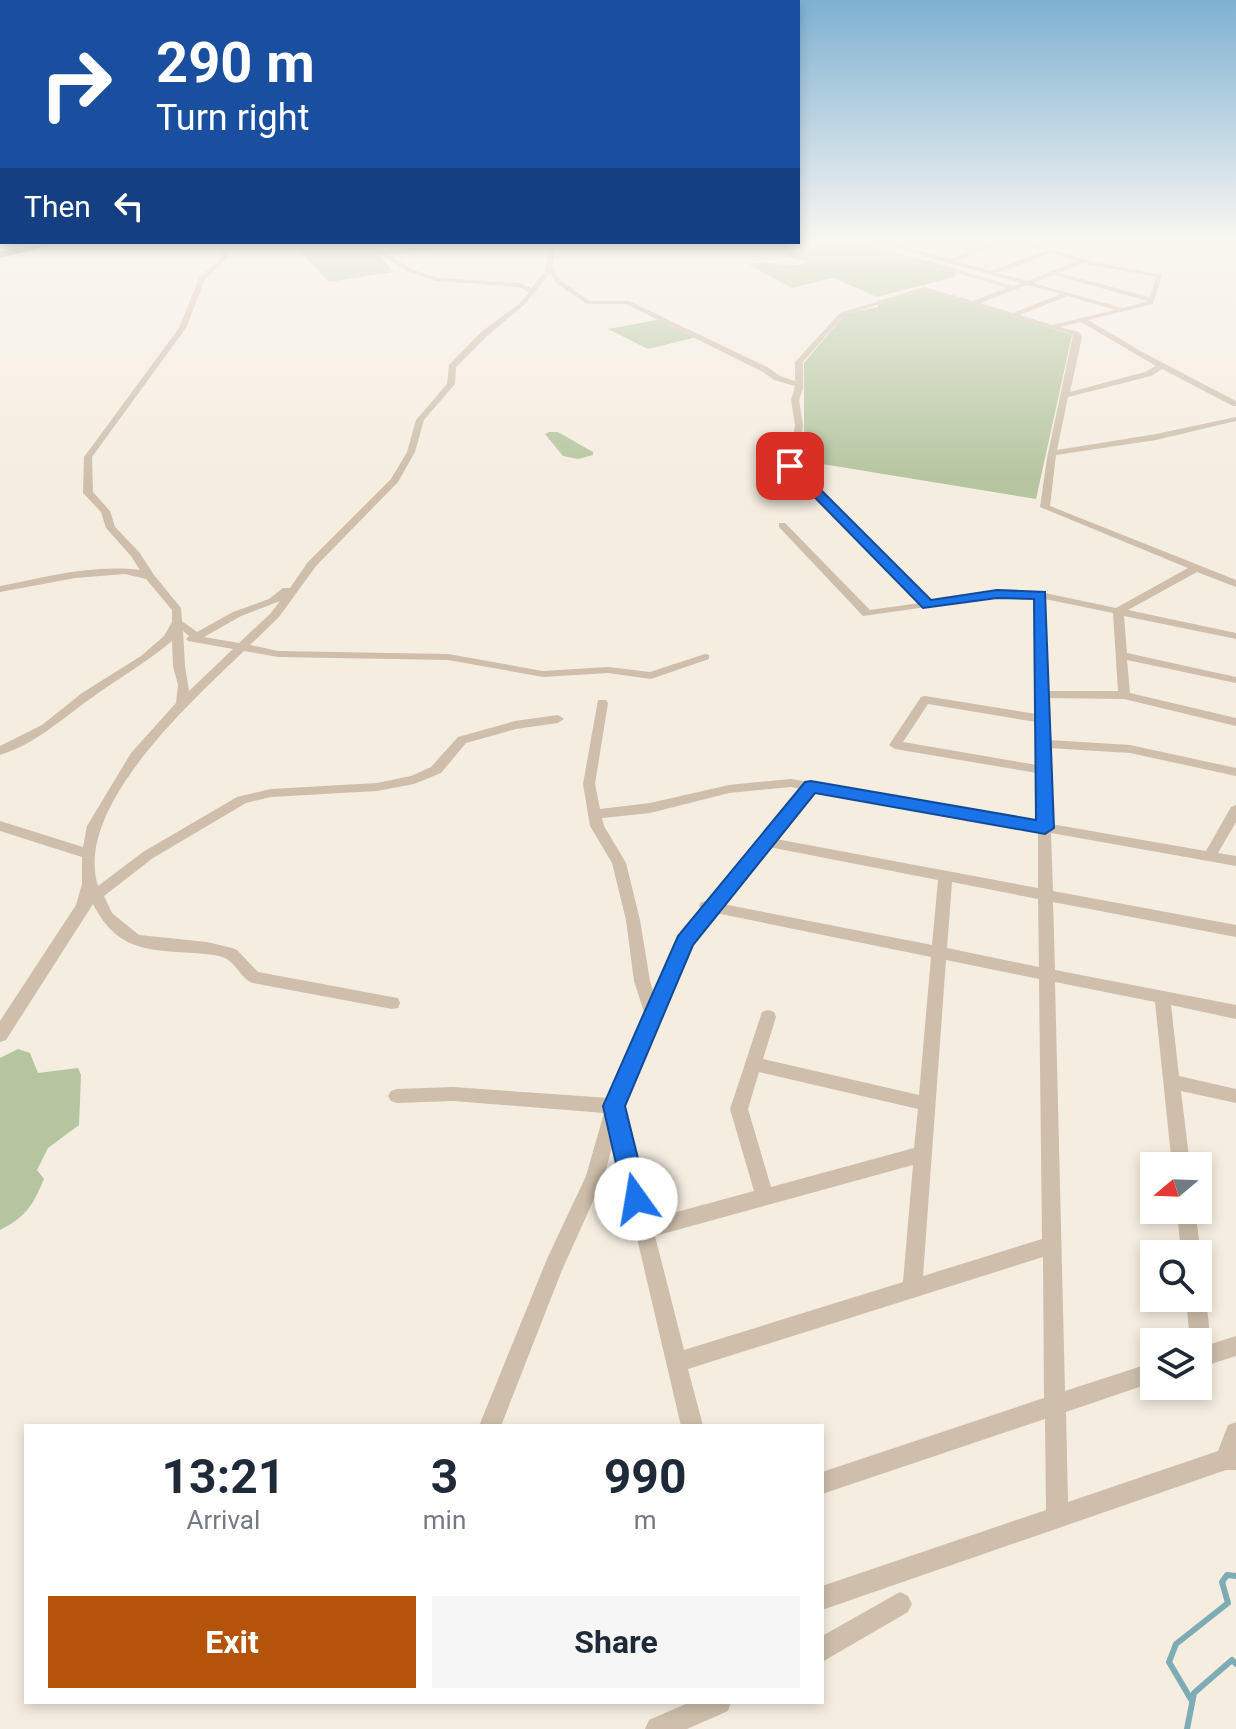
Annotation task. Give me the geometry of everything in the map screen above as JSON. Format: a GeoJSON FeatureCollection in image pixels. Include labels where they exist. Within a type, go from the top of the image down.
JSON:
{"type":"FeatureCollection","features":[{"type":"Feature","properties":{"kind":"street"},"geometry":{"type":"LineString","coordinates":[[182,705],[184,685],[179,666],[177,610],[111,528],[105,511],[88,493],[88,457],[185,320]]}},
{"type":"Feature","properties":{"kind":"street"},"geometry":{"type":"LineString","coordinates":[[130,667],[179,646],[237,614],[273,601],[293,586],[395,480],[411,452],[420,420],[451,384],[452,367],[502,320]]}},
{"type":"Feature","properties":{"kind":"street"},"geometry":{"type":"LineString","coordinates":[[663,320],[777,378],[799,385]]}},
{"type":"Feature","properties":{"kind":"street"},"geometry":{"type":"LineString","coordinates":[[837,320],[799,362],[799,385],[795,400],[799,425],[794,462],[790,466],[928,605]]}},
{"type":"Feature","properties":{"kind":"street"},"geometry":{"type":"LineString","coordinates":[[1028,320],[1078,337],[1053,453],[1045,507],[1236,584]]}},
{"type":"Feature","properties":{"kind":"street"},"geometry":{"type":"LineString","coordinates":[[1050,327],[1078,320]]}},
{"type":"Feature","properties":{"kind":"street"},"geometry":{"type":"LineString","coordinates":[[1082,320],[1236,404]]}},
{"type":"Feature","properties":{"kind":"street"},"geometry":{"type":"LineString","coordinates":[[1065,396],[1148,374],[1162,365]]}},
{"type":"Feature","properties":{"kind":"street"},"geometry":{"type":"LineString","coordinates":[[1053,453],[1156,437],[1236,419]]}},
{"type":"Feature","properties":{"kind":"street"},"geometry":{"type":"LineString","coordinates":[[782,525],[867,614],[997,594],[1040,595],[1236,636]]}},
{"type":"Feature","properties":{"kind":"street"},"geometry":{"type":"LineString","coordinates":[[1118,611],[1196,568]]}},
{"type":"Feature","properties":{"kind":"street"},"geometry":{"type":"LineString","coordinates":[[0,589],[75,575],[125,571],[150,577]]}},
{"type":"Feature","properties":{"kind":"street"},"geometry":{"type":"LineString","coordinates":[[293,586],[275,615],[143,744],[94,826],[89,854],[92,889],[107,917],[134,940],[207,948],[232,954],[253,977],[392,1003]]}},
{"type":"Feature","properties":{"kind":"street"},"geometry":{"type":"LineString","coordinates":[[1040,595],[1057,1517]]}},
{"type":"Feature","properties":{"kind":"street"},"geometry":{"type":"LineString","coordinates":[[1118,611],[1124,695]]}},
{"type":"Feature","properties":{"kind":"street"},"geometry":{"type":"LineString","coordinates":[[177,622],[197,637],[296,656],[368,654],[448,657],[543,674],[608,670],[651,676],[705,657]]}},
{"type":"Feature","properties":{"kind":"street"},"geometry":{"type":"LineString","coordinates":[[0,751],[46,728],[130,667],[169,638],[177,622]]}},
{"type":"Feature","properties":{"kind":"street"},"geometry":{"type":"LineString","coordinates":[[1121,655],[1236,680]]}},
{"type":"Feature","properties":{"kind":"street"},"geometry":{"type":"LineString","coordinates":[[1042,694],[1124,695],[1236,722]]}},
{"type":"Feature","properties":{"kind":"street"},"geometry":{"type":"LineString","coordinates":[[1043,719],[925,700],[895,745],[1044,770]]}},
{"type":"Feature","properties":{"kind":"street"},"geometry":{"type":"LineString","coordinates":[[602,703],[589,784],[597,826],[619,863],[633,920],[642,981],[653,1015]]}},
{"type":"Feature","properties":{"kind":"street"},"geometry":{"type":"LineString","coordinates":[[0,1035],[92,889],[242,800],[271,793],[397,785],[436,770],[462,740],[515,725],[558,719]]}},
{"type":"Feature","properties":{"kind":"street"},"geometry":{"type":"LineString","coordinates":[[1043,744],[1130,749],[1236,772]]}},
{"type":"Feature","properties":{"kind":"street"},"geometry":{"type":"LineString","coordinates":[[594,814],[650,808],[729,789],[791,783],[1236,861]]}},
{"type":"Feature","properties":{"kind":"street"},"geometry":{"type":"LineString","coordinates":[[491,1424],[554,1266],[595,1177],[614,1106],[685,941],[709,907],[811,786]]}},
{"type":"Feature","properties":{"kind":"street"},"geometry":{"type":"LineString","coordinates":[[1209,857],[1236,810]]}},
{"type":"Feature","properties":{"kind":"street"},"geometry":{"type":"LineString","coordinates":[[0,826],[89,854]]}},
{"type":"Feature","properties":{"kind":"street"},"geometry":{"type":"LineString","coordinates":[[766,842],[1236,931]]}},
{"type":"Feature","properties":{"kind":"street"},"geometry":{"type":"LineString","coordinates":[[912,1289],[945,876]]}},
{"type":"Feature","properties":{"kind":"street"},"geometry":{"type":"LineString","coordinates":[[709,907],[1236,1012]]}},
{"type":"Feature","properties":{"kind":"street"},"geometry":{"type":"LineString","coordinates":[[1162,997],[1179,1152]]}},
{"type":"Feature","properties":{"kind":"street"},"geometry":{"type":"LineString","coordinates":[[765,1197],[739,1109],[768,1017]]}},
{"type":"Feature","properties":{"kind":"street"},"geometry":{"type":"LineString","coordinates":[[753,1064],[927,1104]]}},
{"type":"Feature","properties":{"kind":"street"},"geometry":{"type":"LineString","coordinates":[[1171,1082],[1236,1096]]}},
{"type":"Feature","properties":{"kind":"street"},"geometry":{"type":"LineString","coordinates":[[397,1096],[453,1094],[614,1106]]}},
{"type":"Feature","properties":{"kind":"street"},"geometry":{"type":"LineString","coordinates":[[614,1106],[692,1424]]}},
{"type":"Feature","properties":{"kind":"street"},"geometry":{"type":"LineString","coordinates":[[644,1230],[923,1154]]}},
{"type":"Feature","properties":{"kind":"street"},"geometry":{"type":"LineString","coordinates":[[677,1362],[1052,1245]]}},
{"type":"Feature","properties":{"kind":"street"},"geometry":{"type":"LineString","coordinates":[[1212,1354],[1236,1346]]}},
{"type":"Feature","properties":{"kind":"street"},"geometry":{"type":"LineString","coordinates":[[824,1482],[1140,1377]]}},
{"type":"Feature","properties":{"kind":"street"},"geometry":{"type":"LineString","coordinates":[[824,1597],[1231,1459],[1236,1433]]}},
{"type":"Feature","properties":{"kind":"street"},"geometry":{"type":"LineString","coordinates":[[824,1649],[900,1604]]}},
{"type":"Feature","properties":{"kind":"street"},"geometry":{"type":"LineString","coordinates":[[658,1729],[714,1704]]}},
{"type":"Feature","properties":{"kind":"green space"},"geometry":{"type":"Polygon","coordinates":[[[663,320],[697,337],[648,349],[608,329],[663,320]]]}},
{"type":"Feature","properties":{"kind":"green space"},"geometry":{"type":"Polygon","coordinates":[[[840,320],[1022,320],[1072,335],[1036,499],[804,461],[804,363],[840,320]]]}},
{"type":"Feature","properties":{"kind":"green space"},"geometry":{"type":"Polygon","coordinates":[[[558,432],[593,452],[593,455],[578,459],[563,456],[545,434],[558,432]]]}},
{"type":"Feature","properties":{"kind":"green space"},"geometry":{"type":"Polygon","coordinates":[[[18,1049],[30,1053],[38,1073],[78,1068],[81,1075],[79,1125],[48,1148],[37,1170],[44,1179],[32,1203],[22,1215],[0,1230],[0,1058],[18,1049]]]}},
{"type":"Feature","properties":{"kind":"waterway"},"geometry":{"type":"LineString","coordinates":[[1192,1701],[1169,1662],[1176,1644],[1228,1603],[1222,1582],[1227,1575],[1236,1576]]}},
{"type":"Feature","properties":{"kind":"waterway"},"geometry":{"type":"LineString","coordinates":[[1187,1729],[1194,1693],[1232,1660],[1236,1664]]}},
{"type":"Feature","properties":{"kind":"route"},"geometry":{"type":"LineString","coordinates":[[636,1199],[614,1106],[685,941],[811,786],[1045,828],[1040,595],[997,594],[928,605],[790,466]]}}]}
